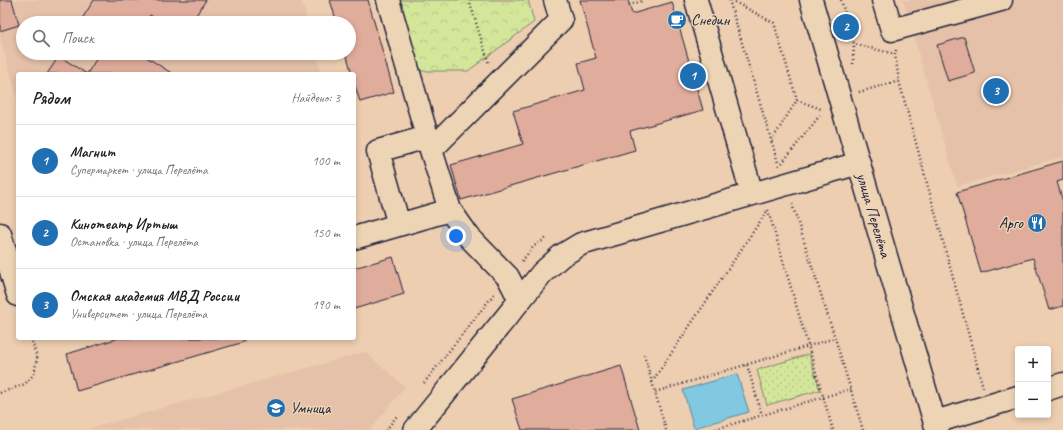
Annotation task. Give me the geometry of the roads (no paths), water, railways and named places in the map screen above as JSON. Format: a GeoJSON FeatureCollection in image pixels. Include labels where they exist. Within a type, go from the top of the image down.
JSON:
{"type":"FeatureCollection","features":[{"type":"Feature","properties":{"kind":"street"},"geometry":{"type":"LineString","coordinates":[[388,0],[450,210],[469,237],[508,277],[520,300]]}},
{"type":"Feature","properties":{"kind":"street"},"geometry":{"type":"LineString","coordinates":[[399,225],[378,151],[429,143],[496,85],[561,20],[555,0]]}},
{"type":"Feature","properties":{"kind":"street"},"geometry":{"type":"LineString","coordinates":[[696,0],[752,194]]}},
{"type":"Feature","properties":{"kind":"street","name":"улица Перелёта"},"geometry":{"type":"LineString","coordinates":[[811,0],[936,426]]}},
{"type":"Feature","properties":{"kind":"street"},"geometry":{"type":"LineString","coordinates":[[883,0],[892,30],[903,27],[947,7],[1001,0]]}},
{"type":"Feature","properties":{"kind":"street"},"geometry":{"type":"LineString","coordinates":[[415,430],[542,273],[561,256],[581,244],[859,163]]}},
{"type":"Feature","properties":{"kind":"street"},"geometry":{"type":"LineString","coordinates":[[356,237],[450,210]]}},
{"type":"Feature","properties":{"kind":"street"},"geometry":{"type":"LineString","coordinates":[[0,234],[16,288]]}},
{"type":"Feature","properties":{"kind":"street"},"geometry":{"type":"LineString","coordinates":[[1051,388],[1063,384]]}},
{"type":"Feature","properties":{"kind":"street"},"geometry":{"type":"LineString","coordinates":[[936,426],[988,406],[1015,398]]}},
{"type":"Feature","properties":{"kind":"water"},"geometry":{"type":"Polygon","coordinates":[[[737,374],[749,412],[694,428],[683,390],[737,374]]]}},
{"type":"Feature","properties":{"kind":"place","name":"Снедин"},"geometry":{"type":"Point","coordinates":[677,20]}},
{"type":"Feature","properties":{"kind":"place","name":"Кинотеатр Иртыш"},"geometry":{"type":"Point","coordinates":[846,27]}},
{"type":"Feature","properties":{"kind":"place","name":"Магнит"},"geometry":{"type":"Point","coordinates":[693,76]}},
{"type":"Feature","properties":{"kind":"place","name":"Омская академия МВД России"},"geometry":{"type":"Point","coordinates":[996,91]}},
{"type":"Feature","properties":{"kind":"place","name":"Арго"},"geometry":{"type":"Point","coordinates":[1037,223]}},
{"type":"Feature","properties":{"kind":"place","name":"Умница"},"geometry":{"type":"Point","coordinates":[276,408]}}]}
